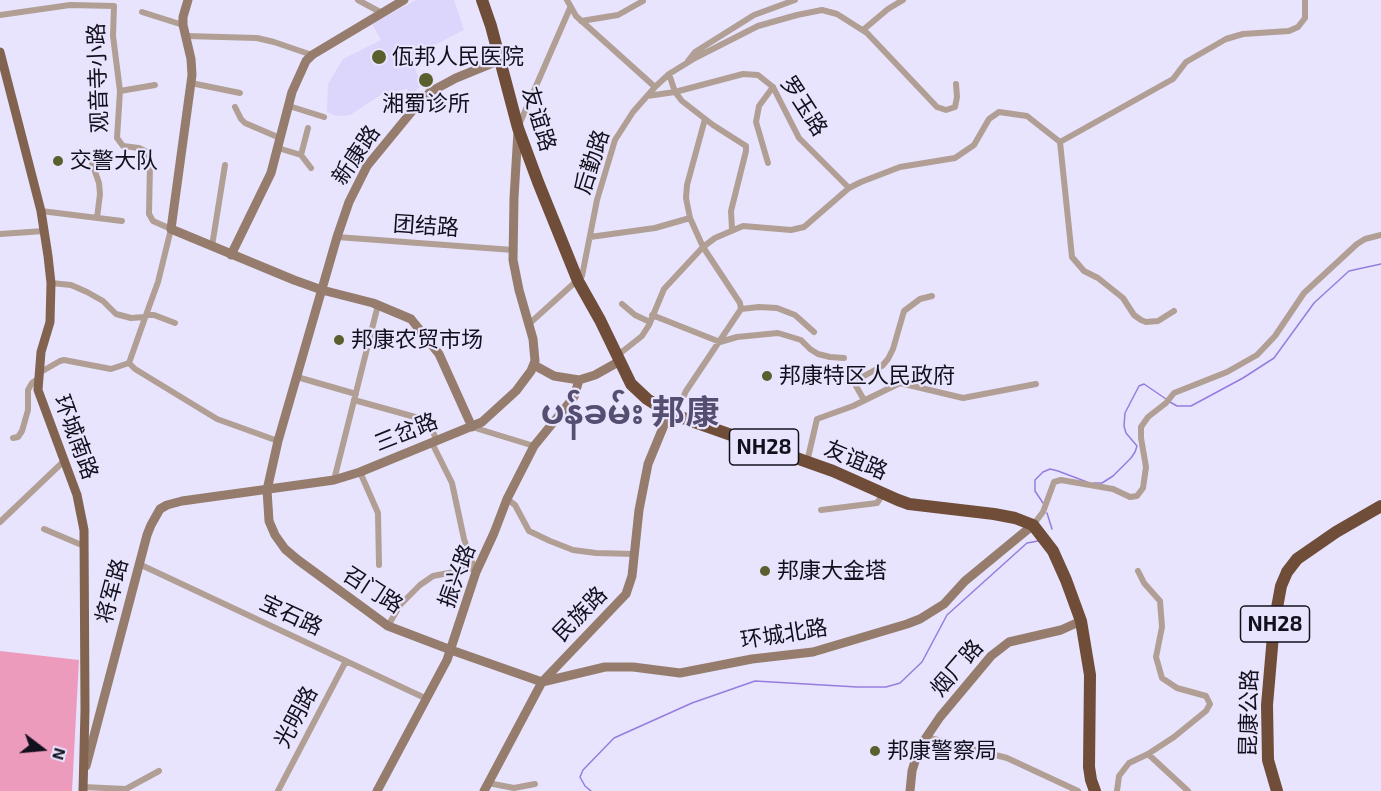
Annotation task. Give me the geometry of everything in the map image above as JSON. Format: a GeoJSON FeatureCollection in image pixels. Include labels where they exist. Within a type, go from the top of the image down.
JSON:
{"type":"FeatureCollection","features":[{"type":"Feature","properties":{"kind":"highway","name":"友谊路"},"geometry":{"type":"LineString","coordinates":[[482,0],[518,128],[578,281],[619,358],[627,379],[637,391],[672,414],[807,462],[909,504],[994,514],[1024,520],[1033,525]]}},
{"type":"Feature","properties":{"kind":"highway","name":"昆康公路"},"geometry":{"type":"LineString","coordinates":[[1277,791],[1268,760],[1267,705],[1274,624],[1281,586],[1287,572],[1297,559],[1381,506]]}},
{"type":"Feature","properties":{"kind":"highway"},"geometry":{"type":"LineString","coordinates":[[1033,525],[1053,551],[1081,621],[1089,675],[1089,766],[1095,791]]}},
{"type":"Feature","properties":{"kind":"main road"},"geometry":{"type":"LineString","coordinates":[[188,0],[183,25],[191,59],[191,83],[171,229],[322,290],[378,305],[411,319],[439,354],[472,427]]}},
{"type":"Feature","properties":{"kind":"main road"},"geometry":{"type":"LineString","coordinates":[[231,255],[266,184],[301,69],[312,56],[404,0]]}},
{"type":"Feature","properties":{"kind":"main road","name":"环城南路"},"geometry":{"type":"LineString","coordinates":[[0,52],[41,211],[51,283],[50,322],[41,352],[38,390],[82,515],[84,771]]}},
{"type":"Feature","properties":{"kind":"main road","name":"新康路"},"geometry":{"type":"LineString","coordinates":[[267,490],[278,441],[337,237],[349,202],[367,166],[430,92],[456,78],[500,60]]}},
{"type":"Feature","properties":{"kind":"main road"},"geometry":{"type":"LineString","coordinates":[[518,128],[513,250],[515,272],[533,339],[534,365],[560,378],[579,380],[595,375],[619,358]]}},
{"type":"Feature","properties":{"kind":"main road","name":"三岔路"},"geometry":{"type":"LineString","coordinates":[[267,490],[334,480],[360,472],[472,427],[491,416],[516,391],[534,365]]}},
{"type":"Feature","properties":{"kind":"main road","name":"振兴路"},"geometry":{"type":"LineString","coordinates":[[377,791],[442,671],[451,650],[475,570],[494,533],[507,499],[534,446],[574,397],[579,380]]}},
{"type":"Feature","properties":{"kind":"main road","name":"民族路"},"geometry":{"type":"LineString","coordinates":[[486,787],[542,682],[626,594],[632,576],[639,510],[648,464],[672,414]]}},
{"type":"Feature","properties":{"kind":"main road","name":"将军路"},"geometry":{"type":"LineString","coordinates":[[83,789],[84,771],[140,564],[151,525],[160,509],[182,501],[267,490]]}},
{"type":"Feature","properties":{"kind":"main road","name":"召门路"},"geometry":{"type":"LineString","coordinates":[[267,490],[270,521],[275,535],[285,549],[327,583],[388,626],[542,682]]}},
{"type":"Feature","properties":{"kind":"main road","name":"环城北路"},"geometry":{"type":"LineString","coordinates":[[542,682],[605,667],[633,667],[680,673],[752,659],[826,650],[920,620],[938,608],[965,581],[1033,525]]}},
{"type":"Feature","properties":{"kind":"main road","name":"烟厂路"},"geometry":{"type":"LineString","coordinates":[[910,791],[914,761],[919,748],[940,717],[991,656],[1002,646],[1015,639],[1062,630],[1081,621]]}},
{"type":"Feature","properties":{"kind":"main road"},"geometry":{"type":"LineString","coordinates":[[85,710],[94,713],[101,710]]}},
{"type":"Feature","properties":{"kind":"street"},"geometry":{"type":"LineString","coordinates":[[358,0],[382,13]]}},
{"type":"Feature","properties":{"kind":"street"},"geometry":{"type":"LineString","coordinates":[[567,0],[570,8],[581,21],[655,87]]}},
{"type":"Feature","properties":{"kind":"street"},"geometry":{"type":"LineString","coordinates":[[687,64],[695,52],[754,15],[795,0]]}},
{"type":"Feature","properties":{"kind":"street"},"geometry":{"type":"LineString","coordinates":[[863,30],[903,0]]}},
{"type":"Feature","properties":{"kind":"street"},"geometry":{"type":"LineString","coordinates":[[1060,142],[1173,79],[1186,62],[1226,39],[1243,34],[1289,31],[1298,27],[1305,18],[1305,0]]}},
{"type":"Feature","properties":{"kind":"street"},"geometry":{"type":"LineString","coordinates":[[581,21],[618,15],[643,1]]}},
{"type":"Feature","properties":{"kind":"street","name":"观音寺小路"},"geometry":{"type":"LineString","coordinates":[[0,15],[70,5],[114,6],[113,36],[120,91],[118,142],[123,146],[139,148],[147,152],[150,163],[149,214],[153,221],[171,229]]}},
{"type":"Feature","properties":{"kind":"street"},"geometry":{"type":"LineString","coordinates":[[518,128],[570,8]]}},
{"type":"Feature","properties":{"kind":"street"},"geometry":{"type":"LineString","coordinates":[[687,64],[758,26],[813,11],[830,11],[863,30],[937,107],[946,110],[955,107],[956,84]]}},
{"type":"Feature","properties":{"kind":"street"},"geometry":{"type":"LineString","coordinates":[[142,12],[183,25]]}},
{"type":"Feature","properties":{"kind":"street"},"geometry":{"type":"LineString","coordinates":[[186,36],[256,38],[312,56]]}},
{"type":"Feature","properties":{"kind":"street","name":"后勤路"},"geometry":{"type":"LineString","coordinates":[[530,324],[578,281],[584,272],[597,200],[615,140],[633,112],[655,87],[669,74],[687,64]]}},
{"type":"Feature","properties":{"kind":"street"},"geometry":{"type":"LineString","coordinates":[[669,74],[675,92],[682,100],[705,119],[746,146],[731,211],[732,229]]}},
{"type":"Feature","properties":{"kind":"street","name":"罗玉路"},"geometry":{"type":"LineString","coordinates":[[647,96],[675,92],[743,74],[758,75],[773,87],[799,138],[849,188]]}},
{"type":"Feature","properties":{"kind":"street"},"geometry":{"type":"LineString","coordinates":[[191,83],[240,93]]}},
{"type":"Feature","properties":{"kind":"street"},"geometry":{"type":"LineString","coordinates":[[120,91],[155,85]]}},
{"type":"Feature","properties":{"kind":"street"},"geometry":{"type":"LineString","coordinates":[[768,163],[756,122],[759,106],[773,87]]}},
{"type":"Feature","properties":{"kind":"street"},"geometry":{"type":"LineString","coordinates":[[289,106],[324,117]]}},
{"type":"Feature","properties":{"kind":"street"},"geometry":{"type":"LineString","coordinates":[[235,107],[245,123],[301,155],[311,168]]}},
{"type":"Feature","properties":{"kind":"street"},"geometry":{"type":"LineString","coordinates":[[619,358],[642,336],[664,289],[703,247],[715,238],[743,226],[791,230],[804,227],[849,188],[900,166],[955,158],[974,145],[989,119],[999,112],[1027,116],[1060,142],[1072,257],[1084,271],[1098,278],[1123,298],[1134,315],[1141,320],[1158,321],[1174,311]]}},
{"type":"Feature","properties":{"kind":"street"},"geometry":{"type":"LineString","coordinates":[[672,414],[741,309],[740,303],[703,247],[690,218],[686,198],[687,185],[705,119]]}},
{"type":"Feature","properties":{"kind":"street"},"geometry":{"type":"LineString","coordinates":[[301,155],[308,128]]}},
{"type":"Feature","properties":{"kind":"street"},"geometry":{"type":"LineString","coordinates":[[92,163],[100,194],[97,218]]}},
{"type":"Feature","properties":{"kind":"street"},"geometry":{"type":"LineString","coordinates":[[212,246],[225,165]]}},
{"type":"Feature","properties":{"kind":"street"},"geometry":{"type":"LineString","coordinates":[[41,211],[122,221]]}},
{"type":"Feature","properties":{"kind":"street"},"geometry":{"type":"LineString","coordinates":[[590,237],[655,228],[690,218]]}},
{"type":"Feature","properties":{"kind":"street"},"geometry":{"type":"LineString","coordinates":[[129,363],[158,282],[171,229]]}},
{"type":"Feature","properties":{"kind":"street"},"geometry":{"type":"LineString","coordinates":[[0,234],[44,231]]}},
{"type":"Feature","properties":{"kind":"street"},"geometry":{"type":"LineString","coordinates":[[1033,525],[1043,512],[1054,482],[1061,480],[1113,489],[1130,497],[1137,496],[1143,488],[1146,467],[1141,427],[1148,417],[1168,400],[1257,355],[1275,336],[1304,293],[1357,244],[1365,239],[1381,236]]}},
{"type":"Feature","properties":{"kind":"street","name":"团结路"},"geometry":{"type":"LineString","coordinates":[[337,237],[513,250]]}},
{"type":"Feature","properties":{"kind":"street"},"geometry":{"type":"LineString","coordinates":[[51,283],[71,285],[87,292],[103,301],[116,314],[131,318],[154,315],[175,323]]}},
{"type":"Feature","properties":{"kind":"street"},"geometry":{"type":"LineString","coordinates":[[864,400],[856,386],[857,380],[882,366],[888,359],[904,311],[920,299],[932,296]]}},
{"type":"Feature","properties":{"kind":"street"},"geometry":{"type":"LineString","coordinates":[[622,304],[635,315],[651,318],[720,342],[737,337],[778,333],[801,340],[818,354],[844,358]]}},
{"type":"Feature","properties":{"kind":"street"},"geometry":{"type":"LineString","coordinates":[[334,480],[378,305]]}},
{"type":"Feature","properties":{"kind":"street"},"geometry":{"type":"LineString","coordinates":[[741,309],[759,307],[777,309],[795,315],[814,332]]}},
{"type":"Feature","properties":{"kind":"street"},"geometry":{"type":"LineString","coordinates":[[13,438],[18,437],[22,431],[28,410],[28,390],[32,383],[60,361],[111,369],[129,363]]}},
{"type":"Feature","properties":{"kind":"street"},"geometry":{"type":"LineString","coordinates":[[129,363],[217,419],[278,441]]}},
{"type":"Feature","properties":{"kind":"street"},"geometry":{"type":"LineString","coordinates":[[297,377],[426,420],[430,424],[452,483],[464,539],[475,570],[433,576],[420,585],[400,605],[388,626]]}},
{"type":"Feature","properties":{"kind":"street"},"geometry":{"type":"LineString","coordinates":[[807,462],[817,419],[900,382],[963,398],[1036,384]]}},
{"type":"Feature","properties":{"kind":"street"},"geometry":{"type":"LineString","coordinates":[[472,427],[534,446]]}},
{"type":"Feature","properties":{"kind":"street"},"geometry":{"type":"LineString","coordinates":[[0,522],[64,461]]}},
{"type":"Feature","properties":{"kind":"street"},"geometry":{"type":"LineString","coordinates":[[360,472],[378,513],[379,565]]}},
{"type":"Feature","properties":{"kind":"street"},"geometry":{"type":"LineString","coordinates":[[821,510],[877,503],[883,494]]}},
{"type":"Feature","properties":{"kind":"street"},"geometry":{"type":"LineString","coordinates":[[507,499],[515,505],[529,531],[550,541],[573,550],[635,554]]}},
{"type":"Feature","properties":{"kind":"street"},"geometry":{"type":"LineString","coordinates":[[44,529],[84,546]]}},
{"type":"Feature","properties":{"kind":"street","name":"宝石路"},"geometry":{"type":"LineString","coordinates":[[140,564],[427,699]]}},
{"type":"Feature","properties":{"kind":"street"},"geometry":{"type":"LineString","coordinates":[[1117,791],[1116,784],[1122,770],[1129,763],[1148,754],[1206,711],[1210,704],[1206,696],[1177,688],[1162,678],[1156,657],[1162,627],[1160,601],[1144,583],[1138,571]]}},
{"type":"Feature","properties":{"kind":"street","name":"光明路"},"geometry":{"type":"LineString","coordinates":[[278,791],[346,661]]}},
{"type":"Feature","properties":{"kind":"street"},"geometry":{"type":"LineString","coordinates":[[926,737],[1007,758],[1078,791]]}},
{"type":"Feature","properties":{"kind":"street"},"geometry":{"type":"LineString","coordinates":[[1148,754],[1188,791]]}},
{"type":"Feature","properties":{"kind":"street"},"geometry":{"type":"LineString","coordinates":[[83,789],[126,789],[159,771]]}},
{"type":"Feature","properties":{"kind":"street"},"geometry":{"type":"LineString","coordinates":[[486,787],[514,788],[535,784]]}},
{"type":"Feature","properties":{"kind":"shaded area","name":"佤邦人民医院"},"geometry":{"type":"Polygon","coordinates":[[[416,0],[454,0],[464,30],[413,56],[413,65],[422,85],[412,94],[407,89],[382,94],[350,115],[336,116],[327,112],[328,84],[343,59],[381,40],[372,24],[416,0]]]}},
{"type":"Feature","properties":{"kind":"shaded area"},"geometry":{"type":"Polygon","coordinates":[[[0,651],[79,660],[72,791],[0,791],[0,651]]]}},
{"type":"Feature","properties":{"kind":"waterway"},"geometry":{"type":"LineString","coordinates":[[1170,402],[1177,406],[1191,406],[1274,358],[1314,303],[1349,271],[1381,264]]}},
{"type":"Feature","properties":{"kind":"waterway"},"geometry":{"type":"LineString","coordinates":[[1094,483],[1102,483],[1113,476],[1135,452],[1137,446],[1126,433],[1124,426],[1125,413],[1139,386],[1144,384],[1166,399]]}},
{"type":"Feature","properties":{"kind":"waterway"},"geometry":{"type":"LineString","coordinates":[[1043,503],[1035,491],[1035,480],[1043,472],[1050,469],[1087,482]]}},
{"type":"Feature","properties":{"kind":"waterway"},"geometry":{"type":"LineString","coordinates":[[1047,513],[1052,529]]}},
{"type":"Feature","properties":{"kind":"waterway"},"geometry":{"type":"LineString","coordinates":[[591,791],[580,777],[583,770],[614,738],[692,703],[755,681],[857,687],[886,687],[900,683],[922,662],[947,615],[1027,543],[1038,541]]}},
{"type":"Feature","properties":{"kind":"place","name":"佤邦人民医院"},"geometry":{"type":"Point","coordinates":[379,57]}},
{"type":"Feature","properties":{"kind":"place","name":"湘蜀诊所"},"geometry":{"type":"Point","coordinates":[426,80]}},
{"type":"Feature","properties":{"kind":"place","name":"交警大队"},"geometry":{"type":"Point","coordinates":[58,161]}},
{"type":"Feature","properties":{"kind":"place","name":"邦康农贸市场"},"geometry":{"type":"Point","coordinates":[339,340]}},
{"type":"Feature","properties":{"kind":"place","name":"邦康特区人民政府"},"geometry":{"type":"Point","coordinates":[767,376]}},
{"type":"Feature","properties":{"kind":"place","name":"邦康大金塔"},"geometry":{"type":"Point","coordinates":[765,571]}},
{"type":"Feature","properties":{"kind":"place","name":"邦康警察局"},"geometry":{"type":"Point","coordinates":[875,751]}},
{"type":"Feature","properties":{"kind":"district","name":"ပန်ခမ်း 邦康"},"geometry":{"type":"Point","coordinates":[630,413]}}]}
